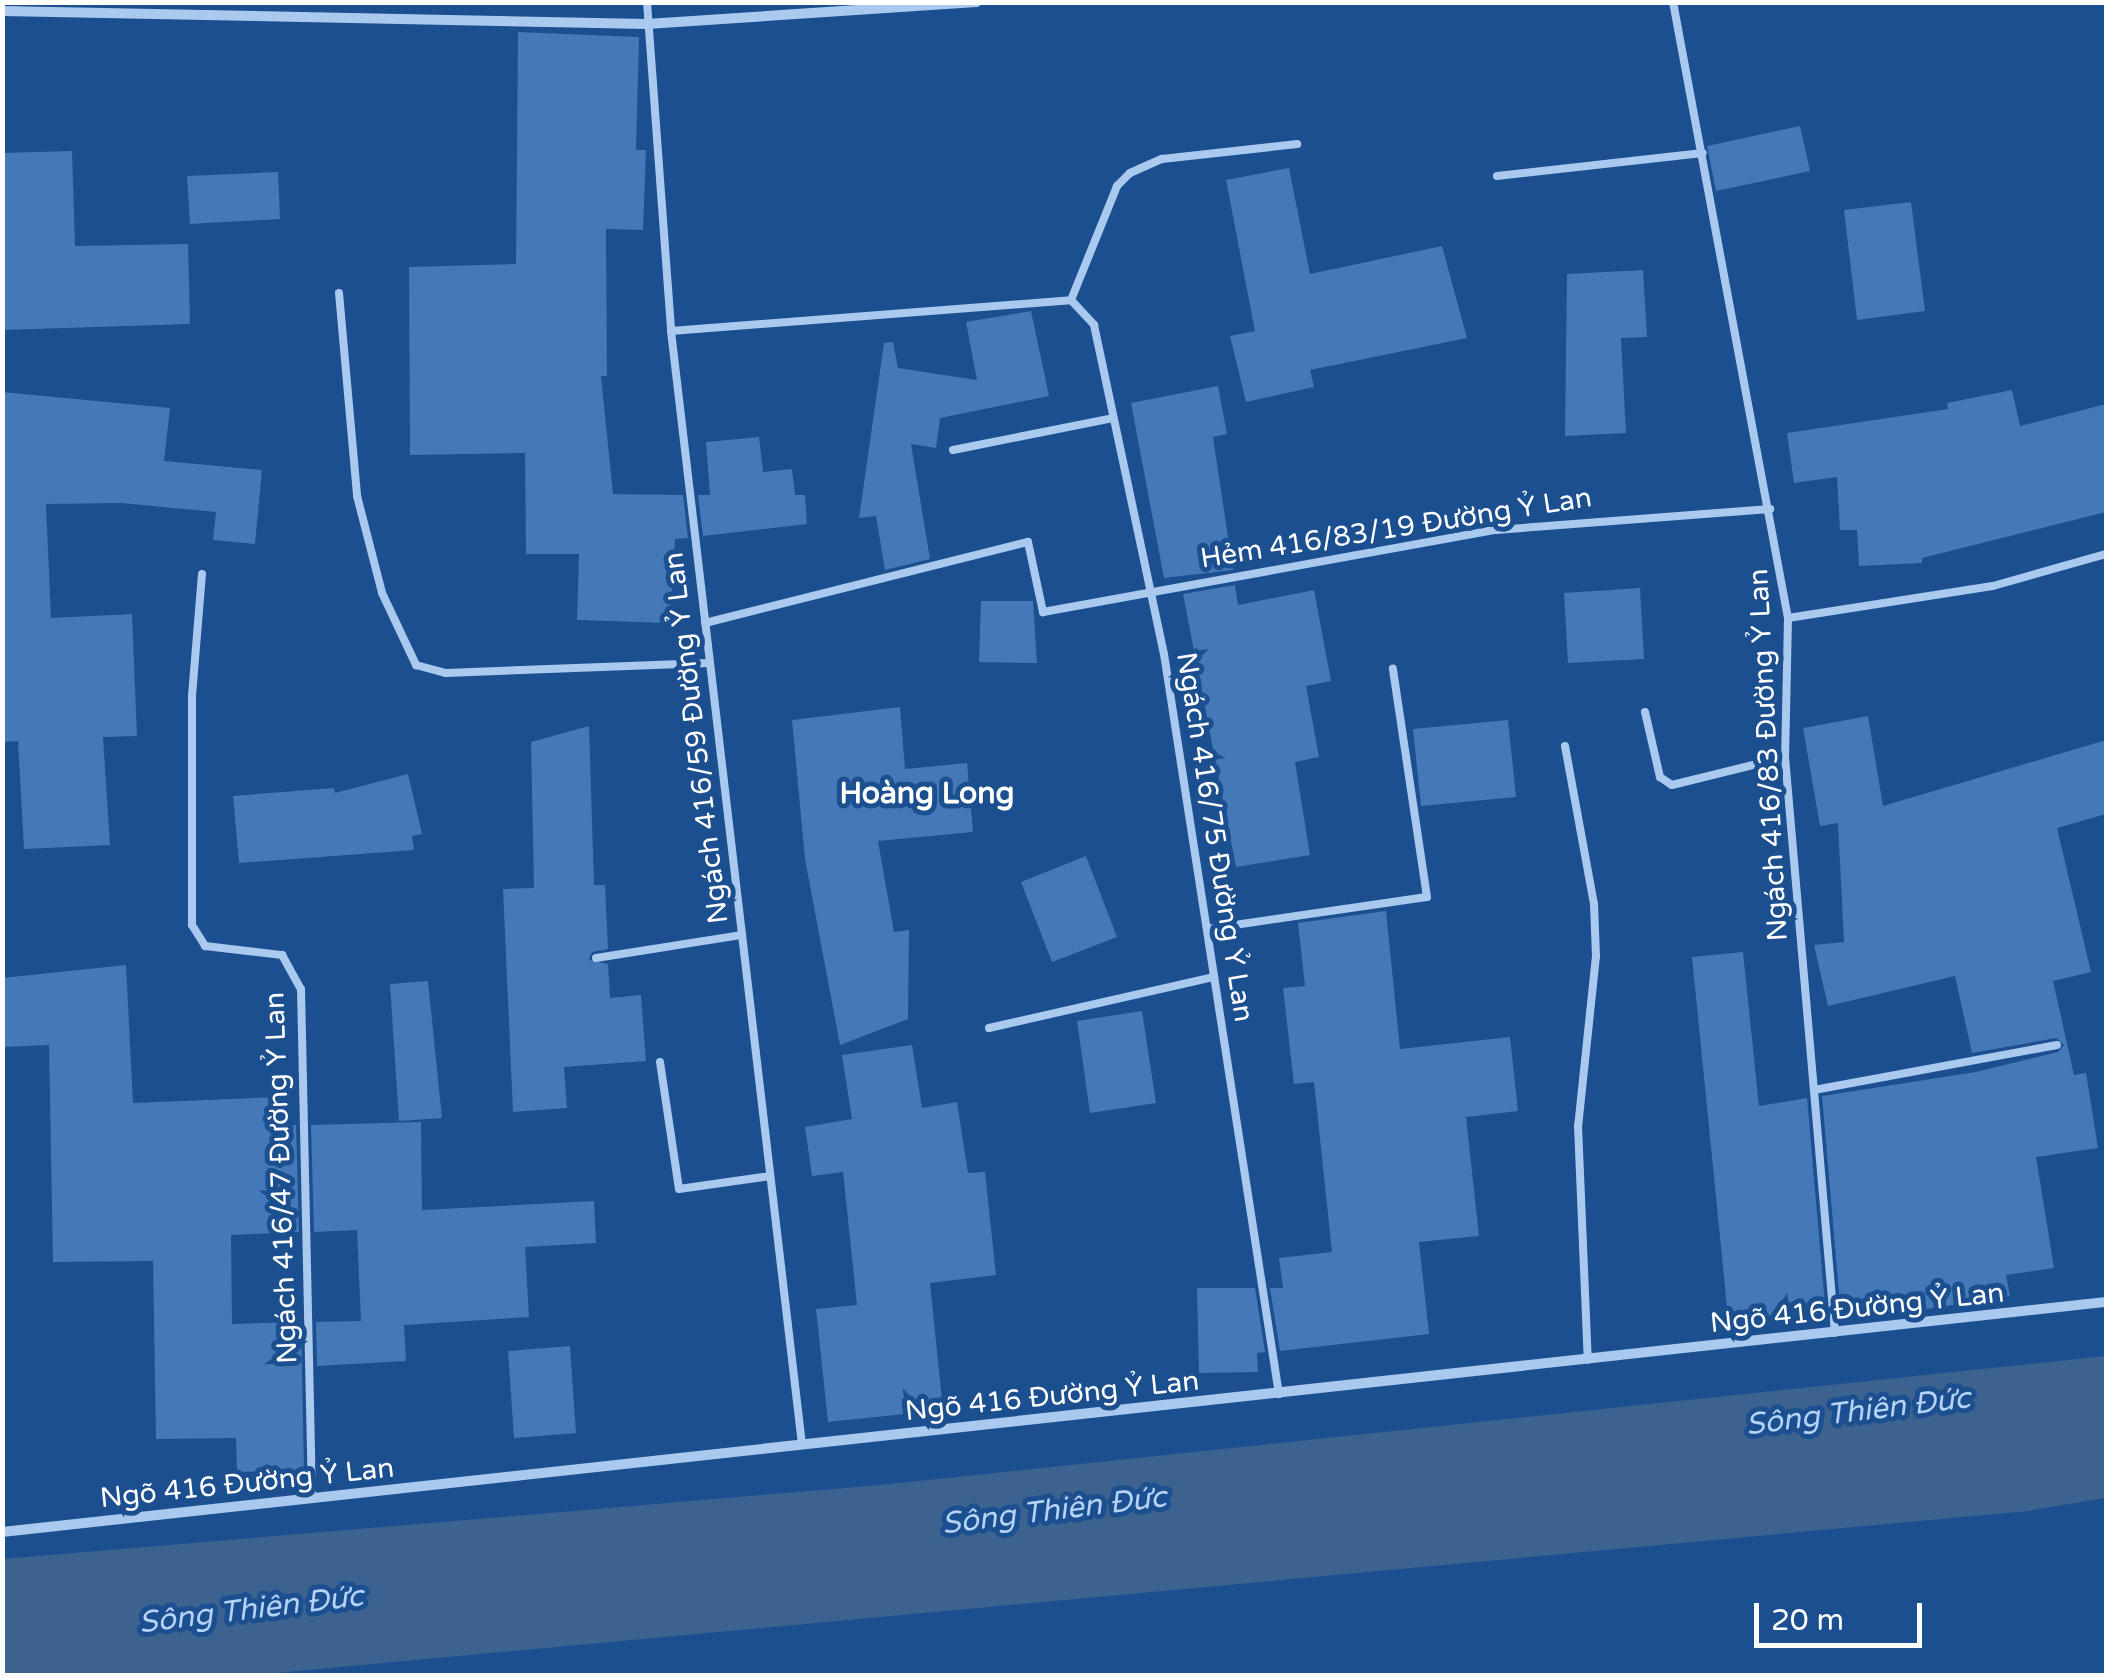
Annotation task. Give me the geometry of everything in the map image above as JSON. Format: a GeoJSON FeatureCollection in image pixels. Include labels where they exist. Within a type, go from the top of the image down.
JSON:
{"type":"FeatureCollection","features":[{"type":"Feature","properties":{"kind":"street"},"geometry":{"type":"LineString","coordinates":[[2,12],[648,24],[976,2]]}},
{"type":"Feature","properties":{"kind":"street","name":"Ngõ 416 Đường Ỷ Lan"},"geometry":{"type":"LineString","coordinates":[[2,1532],[2106,1302]]}},
{"type":"Feature","properties":{"kind":"lane","name":"Ngách 416/59 Đường Ỷ Lan"},"geometry":{"type":"LineString","coordinates":[[647,2],[671,330],[802,1445]]}},
{"type":"Feature","properties":{"kind":"lane","name":"Ngách 416/83 Đường Ỷ Lan"},"geometry":{"type":"LineString","coordinates":[[1674,2],[1788,618],[1785,757],[1836,1333]]}},
{"type":"Feature","properties":{"kind":"lane"},"geometry":{"type":"LineString","coordinates":[[671,330],[1071,300],[1117,186],[1130,173],[1162,159],[1297,144]]}},
{"type":"Feature","properties":{"kind":"lane"},"geometry":{"type":"LineString","coordinates":[[1498,176],[1702,152]]}},
{"type":"Feature","properties":{"kind":"lane"},"geometry":{"type":"LineString","coordinates":[[339,293],[357,496],[382,594],[416,664],[446,673],[709,662]]}},
{"type":"Feature","properties":{"kind":"lane","name":"Ngách 416/75 Đường Ỷ Lan"},"geometry":{"type":"LineString","coordinates":[[1071,300],[1094,325],[1149,590],[1207,928],[1279,1394]]}},
{"type":"Feature","properties":{"kind":"lane"},"geometry":{"type":"LineString","coordinates":[[953,450],[1113,418]]}},
{"type":"Feature","properties":{"kind":"lane","name":"Hẻm 416/83/19 Đường Ỷ Lan"},"geometry":{"type":"LineString","coordinates":[[705,622],[1028,542],[1043,612],[1496,530],[1770,508]]}},
{"type":"Feature","properties":{"kind":"lane"},"geometry":{"type":"LineString","coordinates":[[1788,618],[1993,586],[2106,554]]}},
{"type":"Feature","properties":{"kind":"lane","name":"Ngách 416/47 Đường Ỷ Lan"},"geometry":{"type":"LineString","coordinates":[[202,574],[192,696],[192,925],[205,946],[282,955],[301,988],[312,1499]]}},
{"type":"Feature","properties":{"kind":"lane"},"geometry":{"type":"LineString","coordinates":[[1207,928],[1426,897],[1393,669]]}},
{"type":"Feature","properties":{"kind":"lane"},"geometry":{"type":"LineString","coordinates":[[1645,712],[1660,776],[1672,785],[1785,757]]}},
{"type":"Feature","properties":{"kind":"lane"},"geometry":{"type":"LineString","coordinates":[[1566,746],[1595,921],[1578,1126],[1588,1360]]}},
{"type":"Feature","properties":{"kind":"lane"},"geometry":{"type":"LineString","coordinates":[[596,958],[742,936]]}},
{"type":"Feature","properties":{"kind":"lane"},"geometry":{"type":"LineString","coordinates":[[989,1028],[1214,976]]}},
{"type":"Feature","properties":{"kind":"lane"},"geometry":{"type":"LineString","coordinates":[[1814,1090],[2057,1045]]}},
{"type":"Feature","properties":{"kind":"lane"},"geometry":{"type":"LineString","coordinates":[[660,1062],[679,1189],[770,1176]]}},
{"type":"Feature","properties":{"kind":"water","name":"Sông Thiên Đức"},"geometry":{"type":"Polygon","coordinates":[[[2106,1356],[2106,1498],[2028,1511],[254,1675],[3,1675],[3,1559],[880,1485],[2106,1356]]]}},
{"type":"Feature","properties":{"kind":"building"},"geometry":{"type":"Polygon","coordinates":[[[518,32],[639,37],[636,150],[646,150],[643,230],[606,229],[607,376],[601,376],[613,494],[683,495],[688,538],[675,539],[670,623],[577,620],[579,554],[526,554],[525,453],[410,455],[409,267],[516,264],[518,32]]]}},
{"type":"Feature","properties":{"kind":"building"},"geometry":{"type":"Polygon","coordinates":[[[1800,126],[1810,171],[1716,191],[1707,146],[1800,126]]]}},
{"type":"Feature","properties":{"kind":"building"},"geometry":{"type":"Polygon","coordinates":[[[72,151],[75,246],[188,244],[190,324],[2,330],[2,153],[72,151]]]}},
{"type":"Feature","properties":{"kind":"building"},"geometry":{"type":"Polygon","coordinates":[[[1289,168],[1310,274],[1442,246],[1467,338],[1310,370],[1314,387],[1246,402],[1230,336],[1255,331],[1226,180],[1289,168]]]}},
{"type":"Feature","properties":{"kind":"building"},"geometry":{"type":"Polygon","coordinates":[[[278,172],[280,219],[190,224],[187,176],[278,172]]]}},
{"type":"Feature","properties":{"kind":"building"},"geometry":{"type":"Polygon","coordinates":[[[1911,202],[1925,311],[1857,320],[1844,210],[1911,202]]]}},
{"type":"Feature","properties":{"kind":"building"},"geometry":{"type":"Polygon","coordinates":[[[1643,270],[1647,337],[1621,338],[1626,433],[1565,436],[1567,274],[1643,270]]]}},
{"type":"Feature","properties":{"kind":"building"},"geometry":{"type":"Polygon","coordinates":[[[1031,311],[1049,396],[940,418],[936,448],[911,444],[930,559],[885,570],[876,516],[859,518],[884,343],[893,342],[898,368],[977,380],[966,322],[1031,311]]]}},
{"type":"Feature","properties":{"kind":"building"},"geometry":{"type":"Polygon","coordinates":[[[1218,386],[1227,434],[1213,437],[1233,570],[1164,578],[1131,403],[1218,386]]]}},
{"type":"Feature","properties":{"kind":"building"},"geometry":{"type":"Polygon","coordinates":[[[2012,390],[2020,426],[2106,404],[2106,512],[1922,558],[1922,563],[1859,566],[1857,530],[1840,530],[1837,477],[1794,483],[1787,433],[1948,409],[1947,403],[2012,390]]]}},
{"type":"Feature","properties":{"kind":"building"},"geometry":{"type":"Polygon","coordinates":[[[2,392],[170,408],[164,461],[262,470],[255,544],[213,540],[216,512],[121,503],[46,504],[51,618],[132,614],[137,736],[103,737],[110,845],[24,849],[18,741],[2,742],[2,392]]]}},
{"type":"Feature","properties":{"kind":"building"},"geometry":{"type":"Polygon","coordinates":[[[759,437],[763,472],[792,469],[795,495],[805,495],[807,524],[703,536],[698,495],[710,495],[706,442],[759,437]]]}},
{"type":"Feature","properties":{"kind":"building"},"geometry":{"type":"Polygon","coordinates":[[[1235,585],[1238,605],[1314,590],[1331,681],[1306,686],[1319,757],[1295,762],[1310,855],[1236,867],[1183,594],[1235,585]]]}},
{"type":"Feature","properties":{"kind":"building"},"geometry":{"type":"Polygon","coordinates":[[[1640,588],[1644,659],[1568,663],[1564,593],[1640,588]]]}},
{"type":"Feature","properties":{"kind":"building"},"geometry":{"type":"Polygon","coordinates":[[[981,601],[1033,601],[1037,663],[979,662],[981,601]]]}},
{"type":"Feature","properties":{"kind":"building"},"geometry":{"type":"Polygon","coordinates":[[[900,707],[905,769],[967,763],[973,832],[878,841],[894,932],[909,930],[908,1019],[840,1045],[805,859],[792,720],[900,707]]]}},
{"type":"Feature","properties":{"kind":"building"},"geometry":{"type":"Polygon","coordinates":[[[1868,716],[1883,806],[2106,740],[2106,814],[2057,828],[2091,972],[2053,981],[2074,1075],[2086,1073],[2098,1148],[2036,1157],[2054,1268],[2006,1275],[2010,1296],[1869,1318],[1869,1313],[1841,1316],[1822,1096],[1976,1072],[2058,1052],[2064,1045],[2056,1038],[1972,1053],[1955,976],[1828,1006],[1814,945],[1844,942],[1838,823],[1820,826],[1803,728],[1868,716]]]}},
{"type":"Feature","properties":{"kind":"building"},"geometry":{"type":"Polygon","coordinates":[[[1508,720],[1516,797],[1421,806],[1413,729],[1508,720]]]}},
{"type":"Feature","properties":{"kind":"building"},"geometry":{"type":"Polygon","coordinates":[[[589,726],[594,885],[605,885],[608,949],[592,952],[589,960],[608,964],[610,998],[641,995],[646,1061],[564,1067],[567,1108],[513,1112],[503,889],[534,888],[531,742],[589,726]]]}},
{"type":"Feature","properties":{"kind":"building"},"geometry":{"type":"Polygon","coordinates":[[[408,774],[422,834],[412,836],[414,850],[239,863],[233,796],[334,788],[335,793],[408,774]]]}},
{"type":"Feature","properties":{"kind":"building"},"geometry":{"type":"Polygon","coordinates":[[[1086,856],[1117,937],[1052,962],[1021,882],[1086,856]]]}},
{"type":"Feature","properties":{"kind":"building"},"geometry":{"type":"Polygon","coordinates":[[[1386,911],[1400,1049],[1510,1037],[1518,1111],[1466,1117],[1479,1236],[1419,1242],[1429,1334],[1280,1351],[1270,1288],[1283,1288],[1279,1258],[1332,1252],[1314,1082],[1294,1084],[1283,988],[1305,986],[1298,923],[1386,911]]]}},
{"type":"Feature","properties":{"kind":"building"},"geometry":{"type":"Polygon","coordinates":[[[1743,952],[1759,1106],[1807,1098],[1826,1317],[1729,1327],[1692,957],[1743,952]]]}},
{"type":"Feature","properties":{"kind":"building"},"geometry":{"type":"Polygon","coordinates":[[[126,965],[133,1103],[280,1097],[281,1125],[296,1125],[299,1232],[231,1235],[232,1324],[301,1322],[304,1470],[237,1472],[236,1438],[156,1439],[153,1261],[53,1262],[49,1045],[2,1047],[2,978],[126,965]]]}},
{"type":"Feature","properties":{"kind":"building"},"geometry":{"type":"Polygon","coordinates":[[[428,981],[442,1118],[399,1121],[390,984],[428,981]]]}},
{"type":"Feature","properties":{"kind":"building"},"geometry":{"type":"Polygon","coordinates":[[[1142,1011],[1156,1103],[1090,1113],[1077,1021],[1142,1011]]]}},
{"type":"Feature","properties":{"kind":"building"},"geometry":{"type":"Polygon","coordinates":[[[912,1045],[922,1108],[957,1102],[968,1173],[985,1172],[996,1275],[930,1283],[943,1410],[828,1422],[816,1309],[857,1305],[843,1172],[812,1176],[805,1127],[852,1119],[842,1055],[912,1045]]]}},
{"type":"Feature","properties":{"kind":"building"},"geometry":{"type":"Polygon","coordinates":[[[421,1122],[422,1210],[594,1201],[596,1243],[525,1247],[529,1317],[404,1325],[406,1361],[317,1366],[316,1322],[361,1321],[357,1230],[314,1232],[311,1125],[421,1122]]]}},
{"type":"Feature","properties":{"kind":"building"},"geometry":{"type":"Polygon","coordinates":[[[1197,1288],[1255,1288],[1265,1352],[1257,1353],[1258,1372],[1199,1373],[1197,1288]]]}},
{"type":"Feature","properties":{"kind":"building"},"geometry":{"type":"Polygon","coordinates":[[[570,1346],[576,1433],[514,1438],[508,1351],[570,1346]]]}},
{"type":"Feature","properties":{"kind":"district","name":"Hoàng Long"},"geometry":{"type":"Point","coordinates":[927,794]}}]}
